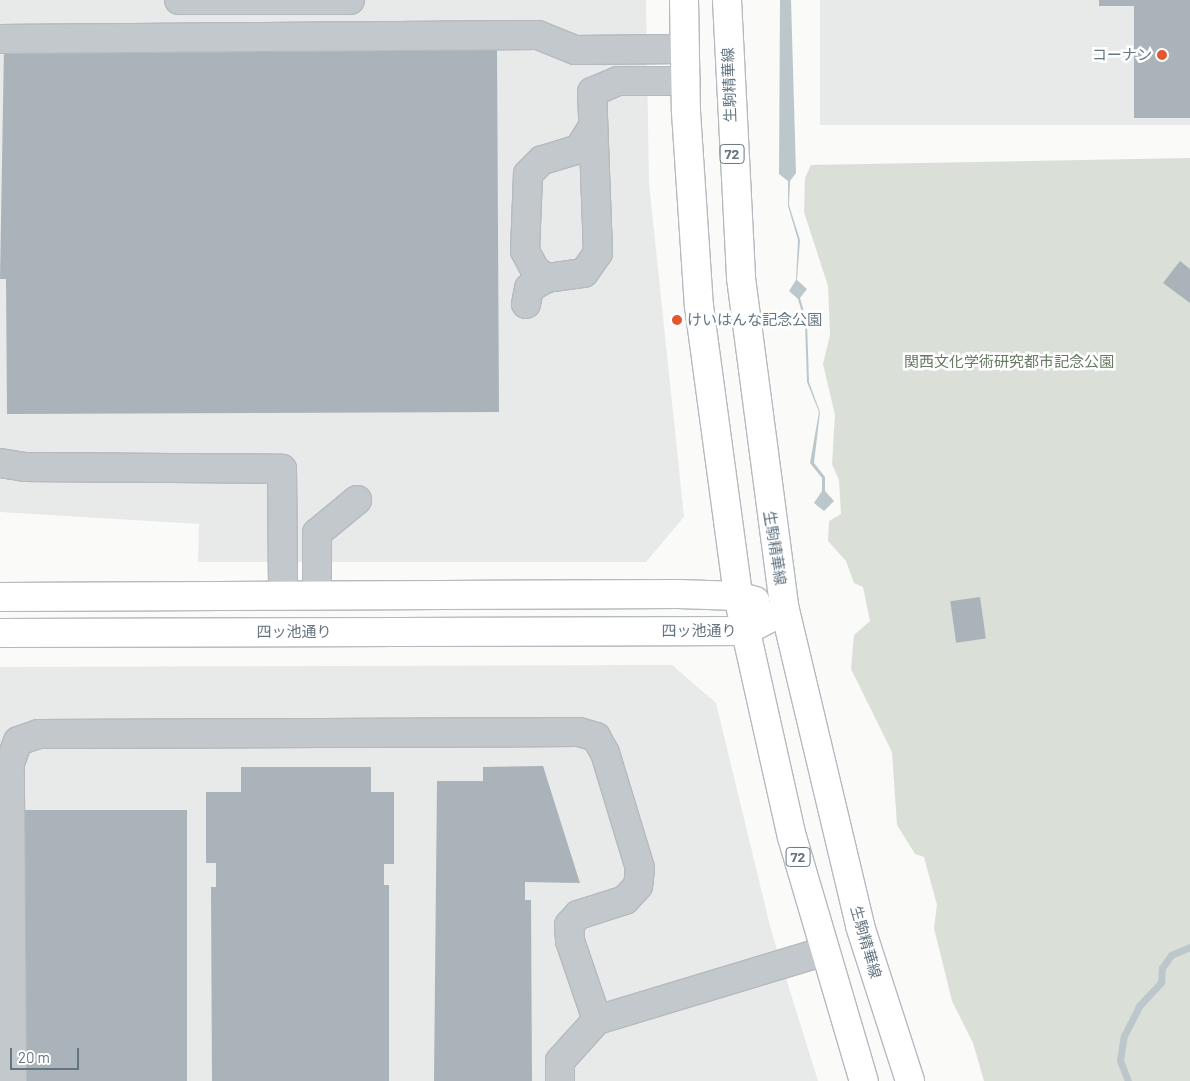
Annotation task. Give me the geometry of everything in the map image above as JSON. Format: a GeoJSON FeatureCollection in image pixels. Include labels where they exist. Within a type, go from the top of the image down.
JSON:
{"type":"FeatureCollection","features":[{"type":"Feature","properties":{"kind":"main road","name":"72"},"geometry":{"type":"LineString","coordinates":[[684,0],[686,80],[698,306],[738,596],[792,837],[864,1081]]}},
{"type":"Feature","properties":{"kind":"main road","name":"生駒精華線"},"geometry":{"type":"LineString","coordinates":[[727,0],[740,269],[753,398],[785,610],[860,926],[910,1081]]}},
{"type":"Feature","properties":{"kind":"main road"},"geometry":{"type":"LineString","coordinates":[[0,597],[738,596],[785,610]]}},
{"type":"Feature","properties":{"kind":"main road","name":"四ッ池通り"},"geometry":{"type":"LineString","coordinates":[[0,633],[745,631],[785,610]]}},
{"type":"Feature","properties":{"kind":"lane"},"geometry":{"type":"LineString","coordinates":[[179,0],[350,0]]}},
{"type":"Feature","properties":{"kind":"lane"},"geometry":{"type":"LineString","coordinates":[[0,39],[538,35],[575,50],[685,49]]}},
{"type":"Feature","properties":{"kind":"lane"},"geometry":{"type":"LineString","coordinates":[[526,304],[529,288],[547,278],[584,273],[598,253],[592,92],[601,85],[686,80]]}},
{"type":"Feature","properties":{"kind":"lane"},"geometry":{"type":"LineString","coordinates":[[547,278],[526,259],[525,185],[528,174],[542,160],[564,154],[580,158],[594,152]]}},
{"type":"Feature","properties":{"kind":"lane"},"geometry":{"type":"LineString","coordinates":[[0,463],[24,467],[282,469],[283,596]]}},
{"type":"Feature","properties":{"kind":"lane"},"geometry":{"type":"LineString","coordinates":[[317,596],[317,533],[357,500]]}},
{"type":"Feature","properties":{"kind":"lane"},"geometry":{"type":"LineString","coordinates":[[12,1081],[10,763],[18,741],[38,734],[579,732],[596,737],[605,753],[640,868],[638,886],[625,900],[578,915],[569,924],[570,941],[597,1020]]}},
{"type":"Feature","properties":{"kind":"lane"},"geometry":{"type":"LineString","coordinates":[[560,1081],[560,1061],[597,1020],[825,951]]}},
{"type":"Feature","properties":{"kind":"shaded area"},"geometry":{"type":"Polygon","coordinates":[[[0,0],[646,0],[649,183],[684,517],[646,562],[198,562],[199,524],[0,512],[0,0]]]}},
{"type":"Feature","properties":{"kind":"shaded area"},"geometry":{"type":"Polygon","coordinates":[[[780,0],[791,0],[796,173],[790,181],[789,205],[800,240],[797,280],[807,289],[800,298],[807,322],[809,382],[820,412],[814,463],[825,477],[825,491],[834,501],[824,511],[814,503],[822,491],[822,478],[810,463],[819,412],[807,382],[805,323],[798,299],[789,291],[796,280],[798,240],[788,206],[788,181],[779,174],[780,0]]]}},
{"type":"Feature","properties":{"kind":"shaded area"},"geometry":{"type":"Polygon","coordinates":[[[820,0],[1190,0],[1190,125],[820,125],[820,0]]]}},
{"type":"Feature","properties":{"kind":"shaded area"},"geometry":{"type":"Polygon","coordinates":[[[672,665],[716,703],[771,930],[818,1081],[0,1081],[0,667],[672,665]]]}},
{"type":"Feature","properties":{"kind":"green space","name":"関西文化学術研究都市記念公園"},"geometry":{"type":"Polygon","coordinates":[[[1190,158],[1190,1081],[984,1081],[973,1043],[952,1001],[934,928],[937,905],[924,857],[915,854],[897,825],[892,752],[851,669],[854,635],[870,621],[863,587],[854,583],[846,561],[828,541],[829,521],[841,514],[839,480],[832,464],[835,415],[823,364],[830,335],[828,286],[804,212],[805,178],[811,165],[1190,158]]]}},
{"type":"Feature","properties":{"kind":"building","name":"コーナン"},"geometry":{"type":"Polygon","coordinates":[[[1099,0],[1190,0],[1190,118],[1134,118],[1134,6],[1099,6],[1099,0]]]}},
{"type":"Feature","properties":{"kind":"building"},"geometry":{"type":"Polygon","coordinates":[[[497,45],[499,412],[7,414],[6,279],[0,279],[4,47],[497,45]]]}},
{"type":"Feature","properties":{"kind":"building"},"geometry":{"type":"Polygon","coordinates":[[[1180,261],[1190,269],[1190,303],[1163,283],[1180,261]]]}},
{"type":"Feature","properties":{"kind":"building"},"geometry":{"type":"Polygon","coordinates":[[[980,597],[986,639],[956,643],[950,601],[980,597]]]}},
{"type":"Feature","properties":{"kind":"building"},"geometry":{"type":"Polygon","coordinates":[[[543,766],[580,883],[525,882],[525,900],[531,900],[532,1081],[434,1081],[437,781],[483,781],[483,767],[543,766]]]}},
{"type":"Feature","properties":{"kind":"building"},"geometry":{"type":"Polygon","coordinates":[[[241,767],[371,767],[371,792],[394,792],[394,864],[384,864],[384,885],[389,885],[389,1081],[212,1081],[211,887],[216,887],[216,863],[206,863],[206,792],[241,792],[241,767]]]}},
{"type":"Feature","properties":{"kind":"building"},"geometry":{"type":"Polygon","coordinates":[[[25,810],[187,810],[187,1081],[25,1081],[25,810]]]}},
{"type":"Feature","properties":{"kind":"waterway"},"geometry":{"type":"LineString","coordinates":[[1128,1081],[1120,1060],[1124,1036],[1139,1006],[1161,982],[1162,968],[1171,955],[1190,947]]}},
{"type":"Feature","properties":{"kind":"place","name":"コーナン"},"geometry":{"type":"Point","coordinates":[1162,55]}},
{"type":"Feature","properties":{"kind":"place","name":"けいはんな記念公園"},"geometry":{"type":"Point","coordinates":[677,320]}}]}
